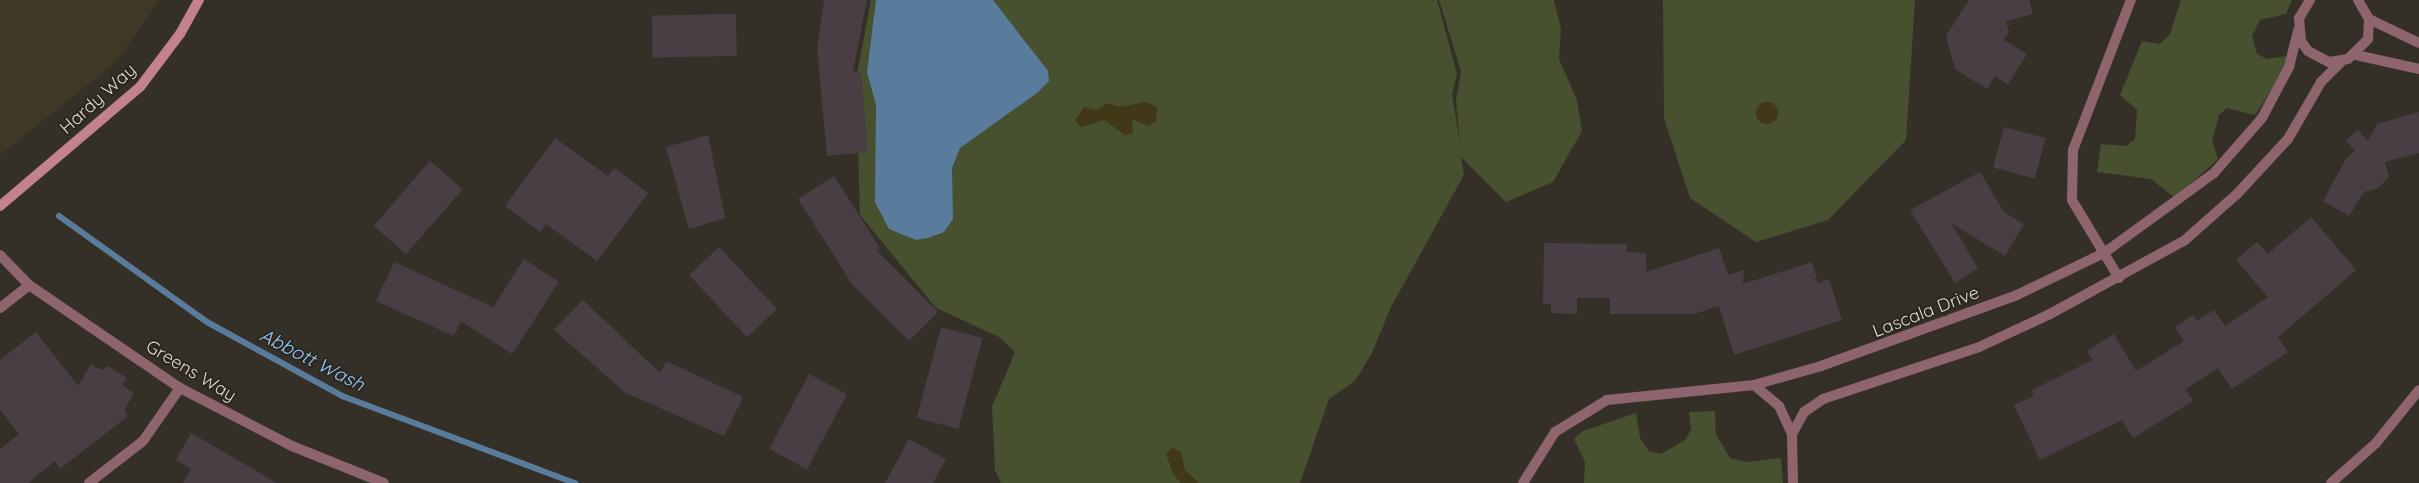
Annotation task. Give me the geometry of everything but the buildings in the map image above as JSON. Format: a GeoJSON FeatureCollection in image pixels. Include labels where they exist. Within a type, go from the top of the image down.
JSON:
{"type":"FeatureCollection","features":[{"type":"Feature","properties":{"kind":"main road","name":"Hardy Way"},"geometry":{"type":"LineString","coordinates":[[0,206],[140,87],[180,34],[199,0]]}},
{"type":"Feature","properties":{"kind":"street"},"geometry":{"type":"LineString","coordinates":[[2119,278],[2072,200],[2073,150],[2131,0]]}},
{"type":"Feature","properties":{"kind":"street","name":"Lascala Drive"},"geometry":{"type":"LineString","coordinates":[[1523,483],[1555,432],[1607,400],[1754,385],[1910,337],[2017,295],[2104,253],[2214,173],[2262,118],[2289,67],[2299,18],[2310,0]]}},
{"type":"Feature","properties":{"kind":"street"},"geometry":{"type":"LineString","coordinates":[[1792,434],[1804,412],[1822,399],[1979,347],[2119,278],[2185,240],[2237,194],[2288,139],[2321,82],[2341,62],[2356,55],[2368,39],[2369,19],[2362,3]]}},
{"type":"Feature","properties":{"kind":"street"},"geometry":{"type":"LineString","coordinates":[[2369,19],[2419,44]]}},
{"type":"Feature","properties":{"kind":"street"},"geometry":{"type":"LineString","coordinates":[[2298,30],[2313,55],[2341,62]]}},
{"type":"Feature","properties":{"kind":"street"},"geometry":{"type":"LineString","coordinates":[[2356,55],[2419,69]]}},
{"type":"Feature","properties":{"kind":"street","name":"Greens Way"},"geometry":{"type":"LineString","coordinates":[[0,255],[29,285],[180,388],[292,446],[384,483]]}},
{"type":"Feature","properties":{"kind":"street"},"geometry":{"type":"LineString","coordinates":[[0,308],[29,285]]}},
{"type":"Feature","properties":{"kind":"street"},"geometry":{"type":"LineString","coordinates":[[1754,385],[1779,406],[1792,434],[1793,483]]}},
{"type":"Feature","properties":{"kind":"street"},"geometry":{"type":"LineString","coordinates":[[89,483],[144,441],[180,388]]}},
{"type":"Feature","properties":{"kind":"street"},"geometry":{"type":"LineString","coordinates":[[2331,483],[2376,443],[2419,390]]}},
{"type":"Feature","properties":{"kind":"shaded area"},"geometry":{"type":"Polygon","coordinates":[[[0,0],[160,0],[115,63],[0,155],[0,0]]]}},
{"type":"Feature","properties":{"kind":"green space"},"geometry":{"type":"Polygon","coordinates":[[[871,0],[1437,0],[1457,74],[1452,94],[1460,144],[1456,101],[1461,71],[1439,0],[1554,0],[1561,29],[1559,59],[1577,100],[1582,131],[1553,182],[1506,202],[1461,157],[1464,175],[1391,307],[1372,353],[1355,381],[1329,399],[1300,483],[1001,483],[995,470],[992,407],[1015,352],[999,337],[936,308],[860,215],[856,79],[871,0]]]}},
{"type":"Feature","properties":{"kind":"green space"},"geometry":{"type":"Polygon","coordinates":[[[1663,0],[1915,0],[1906,140],[1828,220],[1756,242],[1690,198],[1664,118],[1663,0]]]}},
{"type":"Feature","properties":{"kind":"green space"},"geometry":{"type":"Polygon","coordinates":[[[2181,0],[2292,0],[2286,14],[2260,20],[2252,36],[2257,54],[2267,59],[2287,56],[2285,70],[2255,115],[2227,108],[2219,115],[2212,141],[2218,159],[2175,198],[2151,179],[2097,172],[2101,144],[2126,146],[2135,139],[2137,110],[2120,95],[2142,41],[2160,44],[2170,34],[2181,0]]]}},
{"type":"Feature","properties":{"kind":"green space"},"geometry":{"type":"Polygon","coordinates":[[[1715,411],[1716,434],[1730,458],[1745,462],[1781,458],[1783,483],[1584,483],[1585,462],[1574,439],[1583,431],[1636,413],[1640,438],[1649,451],[1661,454],[1685,440],[1691,430],[1689,412],[1715,411]]]}},
{"type":"Feature","properties":{"kind":"sand"},"geometry":{"type":"Polygon","coordinates":[[[1145,102],[1157,107],[1156,121],[1148,126],[1132,119],[1133,133],[1125,135],[1104,120],[1081,127],[1075,120],[1084,107],[1096,110],[1107,103],[1120,107],[1145,102]]]}},
{"type":"Feature","properties":{"kind":"sand"},"geometry":{"type":"Polygon","coordinates":[[[1763,102],[1771,102],[1778,109],[1778,117],[1771,124],[1763,124],[1756,117],[1756,109],[1763,102]]]}},
{"type":"Feature","properties":{"kind":"sand"},"geometry":{"type":"Polygon","coordinates":[[[1172,448],[1181,452],[1185,470],[1199,483],[1181,483],[1173,474],[1166,454],[1172,448]]]}},
{"type":"Feature","properties":{"kind":"water"},"geometry":{"type":"Polygon","coordinates":[[[876,0],[993,0],[1048,71],[1049,81],[1037,93],[960,148],[952,168],[953,219],[944,232],[928,238],[916,240],[889,229],[875,202],[876,105],[867,72],[876,0]]]}},
{"type":"Feature","properties":{"kind":"waterway","name":"Abbott Wash"},"geometry":{"type":"LineString","coordinates":[[59,216],[207,322],[342,396],[575,483]]}}]}
